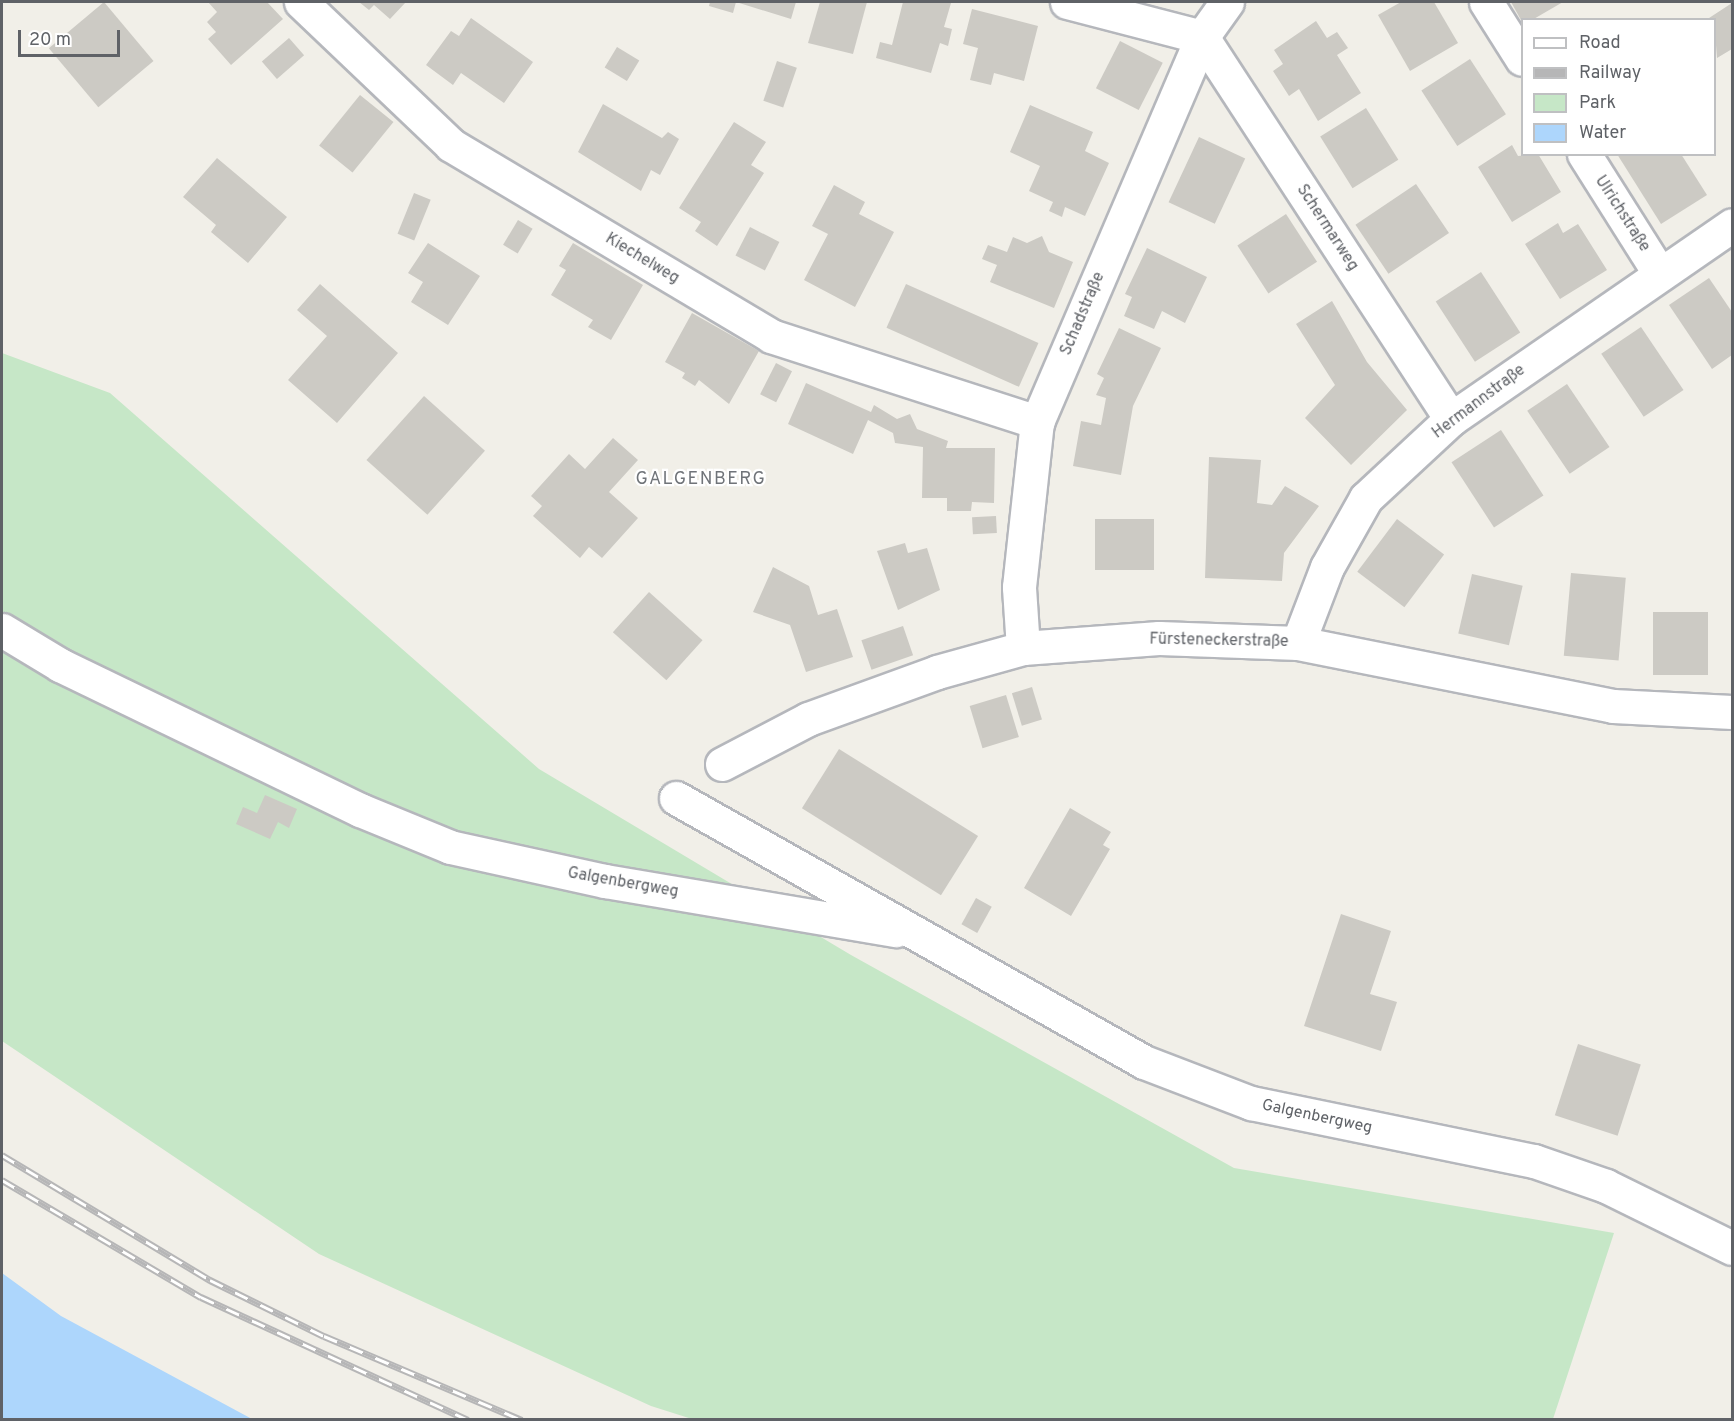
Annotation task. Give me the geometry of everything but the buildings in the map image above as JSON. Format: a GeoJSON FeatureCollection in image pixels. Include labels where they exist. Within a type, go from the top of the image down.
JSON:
{"type":"FeatureCollection","features":[{"type":"Feature","properties":{"kind":"street","name":"Kiechelweg"},"geometry":{"type":"LineString","coordinates":[[301,2],[451,145],[771,336],[1037,422]]}},
{"type":"Feature","properties":{"kind":"street"},"geometry":{"type":"LineString","coordinates":[[1067,2],[1202,37]]}},
{"type":"Feature","properties":{"kind":"street","name":"Schadstraße"},"geometry":{"type":"LineString","coordinates":[[1023,648],[1019,587],[1037,422],[1202,37],[1227,2]]}},
{"type":"Feature","properties":{"kind":"street"},"geometry":{"type":"LineString","coordinates":[[1486,2],[1521,57]]}},
{"type":"Feature","properties":{"kind":"street","name":"Schermarweg"},"geometry":{"type":"LineString","coordinates":[[1202,37],[1451,419]]}},
{"type":"Feature","properties":{"kind":"street","name":"Ulrichstraße"},"geometry":{"type":"LineString","coordinates":[[1585,156],[1660,274]]}},
{"type":"Feature","properties":{"kind":"street","name":"Hermannstraße"},"geometry":{"type":"LineString","coordinates":[[1298,643],[1327,567],[1366,498],[1451,419],[1732,225]]}},
{"type":"Feature","properties":{"kind":"street","name":"Galgenbergweg"},"geometry":{"type":"LineString","coordinates":[[2,630],[60,665],[335,796],[450,847],[605,881],[921,934]]}},
{"type":"Feature","properties":{"kind":"street","name":"Fürsteneckerstraße"},"geometry":{"type":"LineString","coordinates":[[722,764],[808,719],[1023,648],[1159,638],[1298,643],[1613,706],[1732,712]]}},
{"type":"Feature","properties":{"kind":"street","name":"Galgenbergweg"},"geometry":{"type":"LineString","coordinates":[[676,798],[1165,1071],[1251,1103],[1534,1161],[1606,1186],[1732,1248]]}},
{"type":"Feature","properties":{"kind":"green space"},"geometry":{"type":"Polygon","coordinates":[[[2,353],[110,393],[539,769],[851,955],[1234,1168],[1614,1233],[1553,1419],[692,1419],[651,1406],[319,1254],[2,1041],[2,353]]]}},
{"type":"Feature","properties":{"kind":"water"},"geometry":{"type":"Polygon","coordinates":[[[2,1273],[61,1316],[252,1419],[2,1419],[2,1273]]]}},
{"type":"Feature","properties":{"kind":"railway"},"geometry":{"type":"LineString","coordinates":[[2,1155],[210,1280],[324,1336],[522,1420]]}},
{"type":"Feature","properties":{"kind":"railway"},"geometry":{"type":"LineString","coordinates":[[2,1180],[201,1297],[468,1420]]}},
{"type":"Feature","properties":{"kind":"district","name":"GALGENBERG"},"geometry":{"type":"Point","coordinates":[701,480]}}]}
